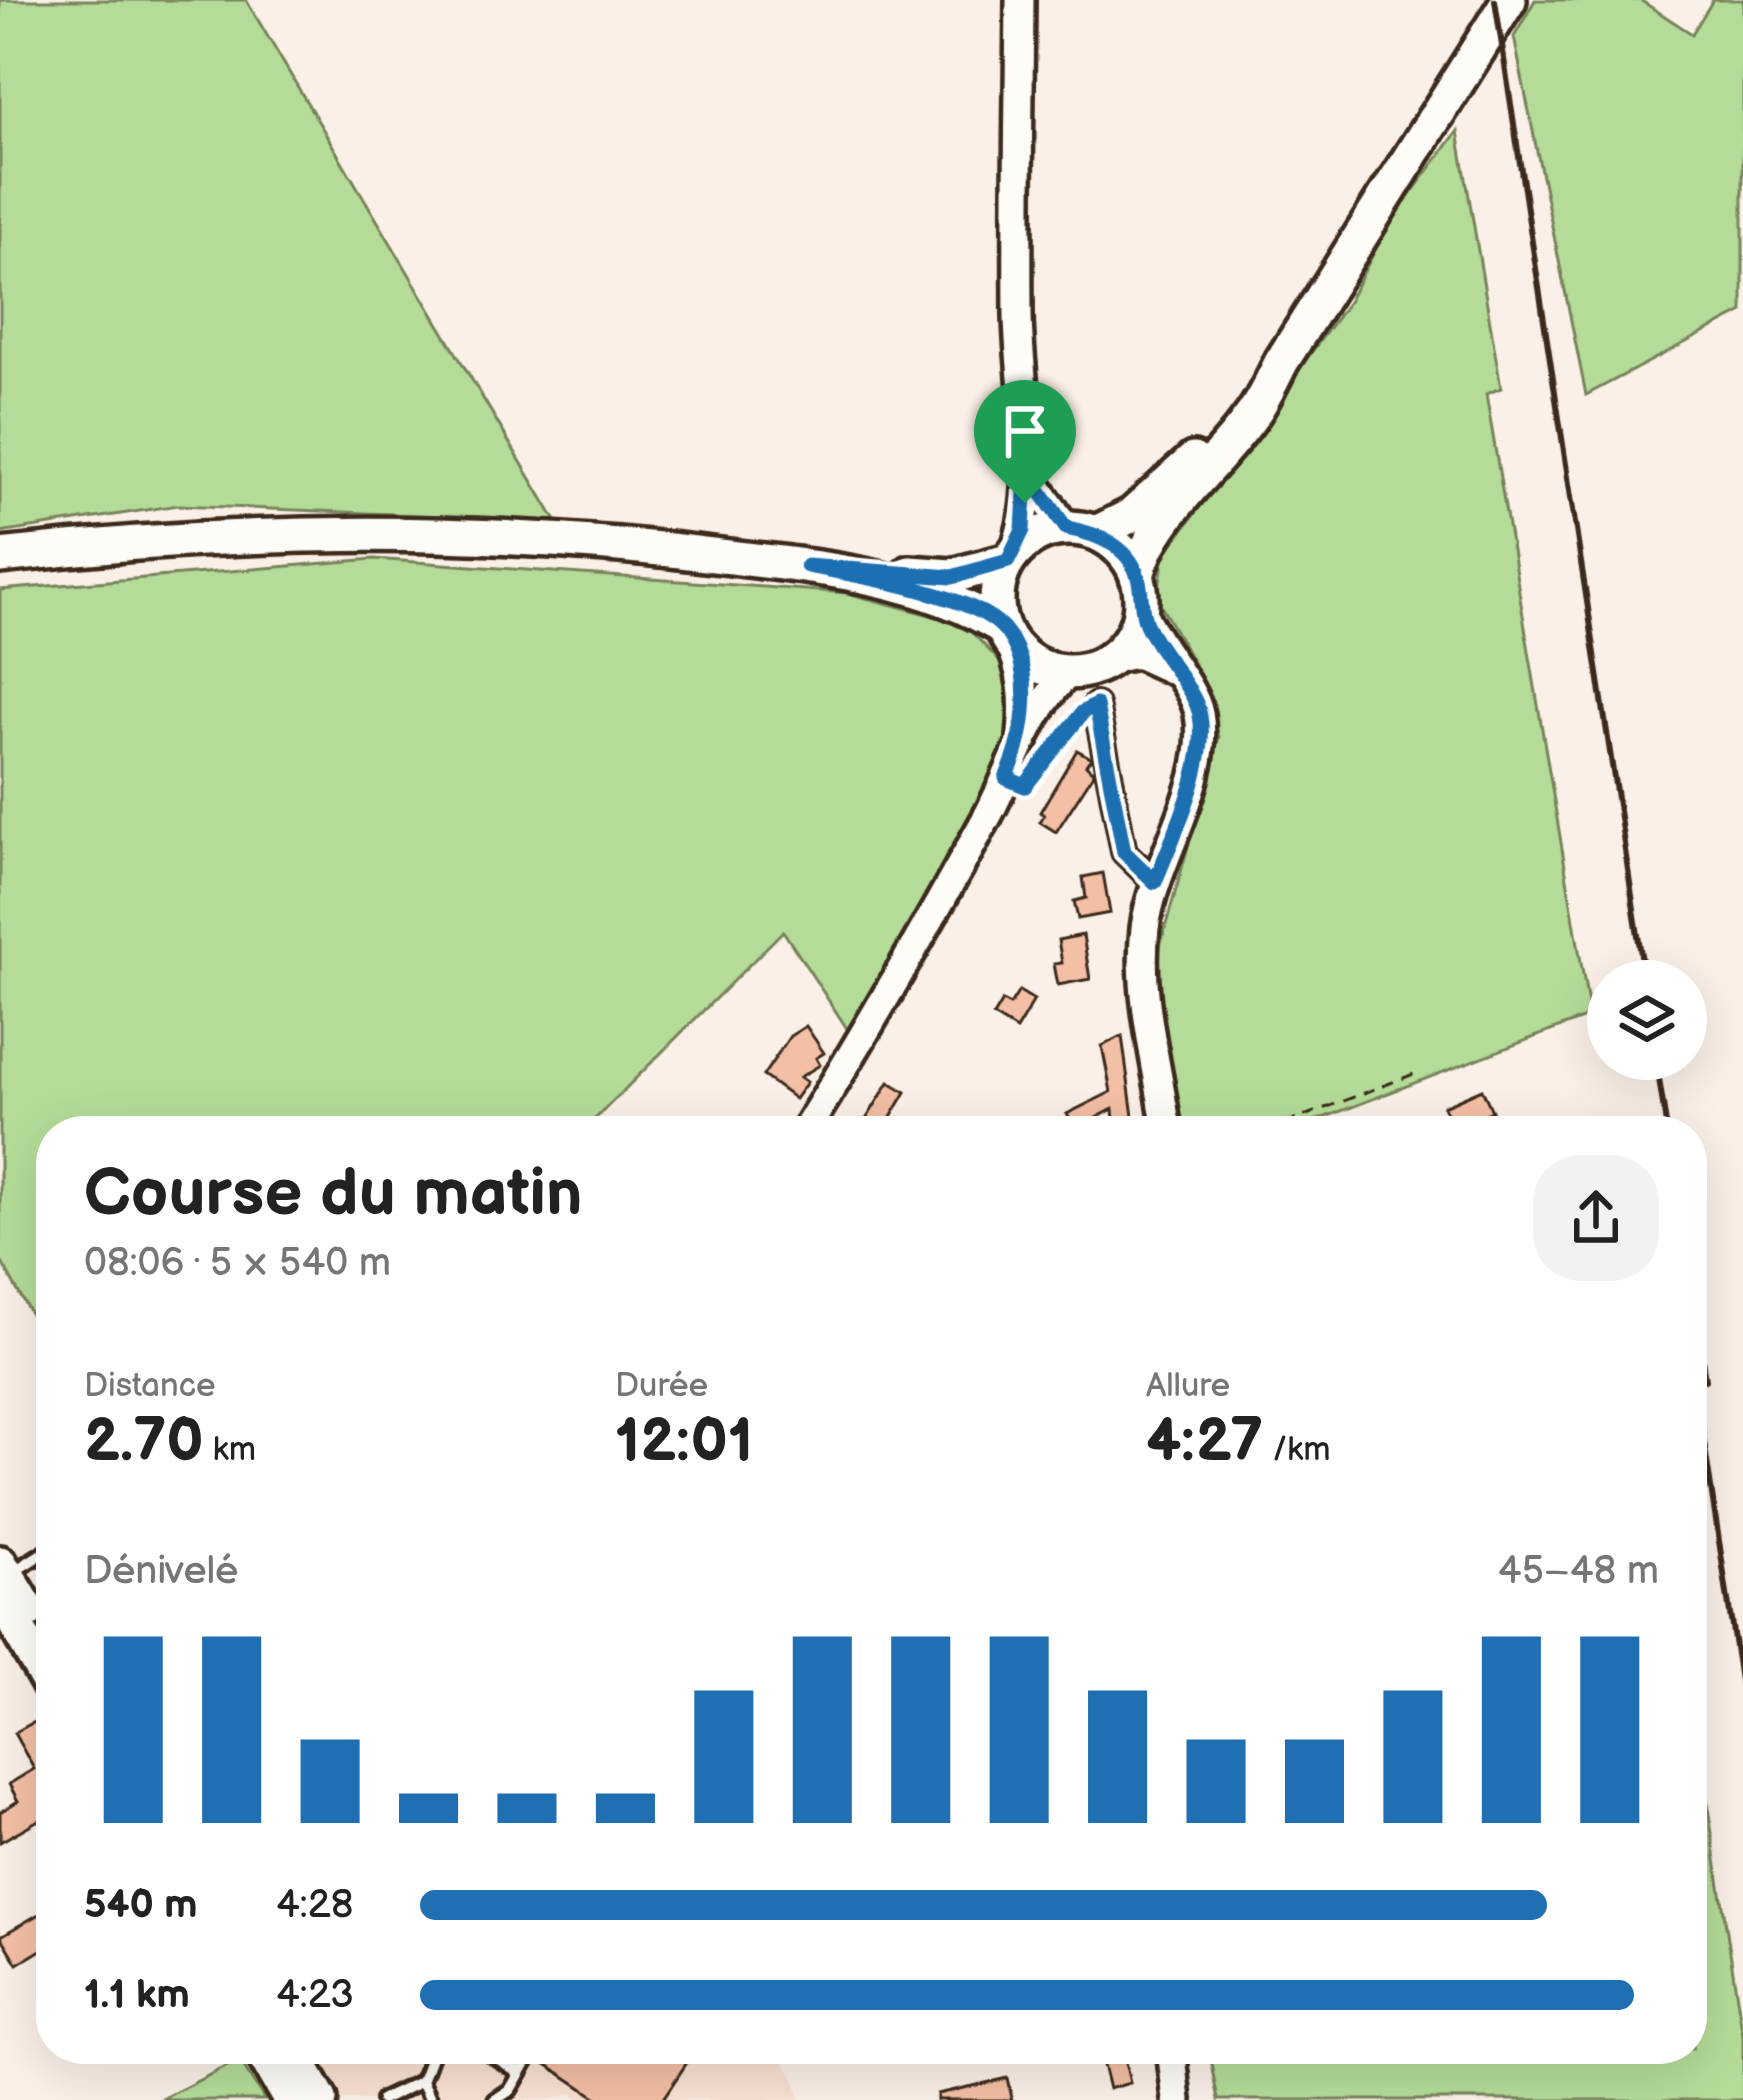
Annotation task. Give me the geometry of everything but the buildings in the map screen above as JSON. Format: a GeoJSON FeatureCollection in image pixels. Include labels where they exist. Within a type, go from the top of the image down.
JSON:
{"type":"FeatureCollection","features":[{"type":"Feature","properties":{"kind":"main road"},"geometry":{"type":"LineString","coordinates":[[807,566],[941,595],[1004,632],[1021,654],[1042,667],[1088,670],[1111,659],[1130,639],[1142,555],[1253,415],[1282,361],[1509,0]]}},
{"type":"Feature","properties":{"kind":"main road"},"geometry":{"type":"LineString","coordinates":[[0,556],[316,532],[609,542],[807,566],[952,577],[1011,557],[1032,538],[1081,531],[1132,515],[1242,414],[1282,361]]}},
{"type":"Feature","properties":{"kind":"main road"},"geometry":{"type":"LineString","coordinates":[[1081,531],[1120,550],[1139,593]]}},
{"type":"Feature","properties":{"kind":"main road"},"geometry":{"type":"LineString","coordinates":[[1004,632],[997,599],[1011,557]]}},
{"type":"Feature","properties":{"kind":"main road"},"geometry":{"type":"LineString","coordinates":[[2,1579],[36,1627]]}},
{"type":"Feature","properties":{"kind":"main road"},"geometry":{"type":"LineString","coordinates":[[2,1579],[36,1654]]}},
{"type":"Feature","properties":{"kind":"main road"},"geometry":{"type":"LineString","coordinates":[[269,2064],[292,2100]]}},
{"type":"Feature","properties":{"kind":"main road"},"geometry":{"type":"LineString","coordinates":[[276,2064],[292,2100]]}},
{"type":"Feature","properties":{"kind":"main road"},"geometry":{"type":"LineString","coordinates":[[300,2064],[320,2100]]}},
{"type":"Feature","properties":{"kind":"street"},"geometry":{"type":"LineString","coordinates":[[1011,557],[1023,530],[1027,456],[1018,320],[1020,0]]}},
{"type":"Feature","properties":{"kind":"street"},"geometry":{"type":"LineString","coordinates":[[1027,456],[1036,485],[1081,531]]}},
{"type":"Feature","properties":{"kind":"street"},"geometry":{"type":"LineString","coordinates":[[1139,593],[1175,672],[1199,710],[1198,758],[1155,882],[1143,963],[1165,1116]]}},
{"type":"Feature","properties":{"kind":"street"},"geometry":{"type":"LineString","coordinates":[[1004,632],[1024,683],[1028,759]]}},
{"type":"Feature","properties":{"kind":"street"},"geometry":{"type":"LineString","coordinates":[[1111,659],[1137,654],[1175,672]]}},
{"type":"Feature","properties":{"kind":"street"},"geometry":{"type":"LineString","coordinates":[[814,1116],[989,812],[1028,759],[1043,704],[1070,672]]}},
{"type":"Feature","properties":{"kind":"street"},"geometry":{"type":"LineString","coordinates":[[1096,705],[1124,852],[1155,882]]}},
{"type":"Feature","properties":{"kind":"street"},"geometry":{"type":"LineString","coordinates":[[1173,2064],[1177,2100]]}},
{"type":"Feature","properties":{"kind":"lane"},"geometry":{"type":"LineString","coordinates":[[2,1579],[36,1557]]}},
{"type":"Feature","properties":{"kind":"lane"},"geometry":{"type":"LineString","coordinates":[[428,2064],[422,2081],[430,2100]]}},
{"type":"Feature","properties":{"kind":"lane"},"geometry":{"type":"LineString","coordinates":[[506,2064],[520,2073]]}},
{"type":"Feature","properties":{"kind":"lane"},"geometry":{"type":"LineString","coordinates":[[495,2100],[510,2090],[526,2064]]}},
{"type":"Feature","properties":{"kind":"lane"},"geometry":{"type":"LineString","coordinates":[[382,2100],[422,2081]]}},
{"type":"Feature","properties":{"kind":"path"},"geometry":{"type":"LineString","coordinates":[[1028,759],[1096,705]]}},
{"type":"Feature","properties":{"kind":"path"},"geometry":{"type":"LineString","coordinates":[[1303,1116],[1414,1074]]}},
{"type":"Feature","properties":{"kind":"shaded area"},"geometry":{"type":"Polygon","coordinates":[[[242,2064],[786,2064],[800,2100],[577,2100],[572,2094],[548,2100],[265,2100],[242,2064]]]}},
{"type":"Feature","properties":{"kind":"green space"},"geometry":{"type":"Polygon","coordinates":[[[0,0],[246,0],[556,521],[178,505],[0,533],[0,0]]]}},
{"type":"Feature","properties":{"kind":"green space"},"geometry":{"type":"Polygon","coordinates":[[[1535,0],[1640,0],[1692,34],[1713,0],[1743,0],[1743,312],[1586,395],[1514,37],[1535,0]]]}},
{"type":"Feature","properties":{"kind":"green space"},"geometry":{"type":"Polygon","coordinates":[[[1458,131],[1501,388],[1486,394],[1587,1017],[1328,1116],[1178,1116],[1153,971],[1219,737],[1194,664],[1157,599],[1164,556],[1348,302],[1391,220],[1458,131]]]}},
{"type":"Feature","properties":{"kind":"green space"},"geometry":{"type":"Polygon","coordinates":[[[374,559],[847,593],[964,624],[1004,666],[1015,742],[850,1033],[783,931],[598,1116],[36,1116],[36,1324],[0,1259],[0,590],[374,559]]]}},
{"type":"Feature","properties":{"kind":"green space"},"geometry":{"type":"Polygon","coordinates":[[[1707,1801],[1743,2037],[1743,2100],[1219,2100],[1212,2064],[1707,2064],[1707,1801]]]}},
{"type":"Feature","properties":{"kind":"green space"},"geometry":{"type":"Polygon","coordinates":[[[231,2064],[242,2064],[265,2100],[160,2100],[231,2064]]]}},
{"type":"Feature","properties":{"kind":"railway"},"geometry":{"type":"LineString","coordinates":[[1495,0],[1642,960]]}},
{"type":"Feature","properties":{"kind":"railway"},"geometry":{"type":"LineString","coordinates":[[1659,1080],[1665,1116]]}},
{"type":"Feature","properties":{"kind":"railway"},"geometry":{"type":"LineString","coordinates":[[1707,1461],[1743,1700]]}},
{"type":"Feature","properties":{"kind":"route"},"geometry":{"type":"LineString","coordinates":[[1027,456],[1036,485],[1066,528],[1096,533],[1130,561],[1148,628],[1199,710],[1198,758],[1155,882],[1124,852],[1096,705],[1083,712],[1025,786],[1006,778],[1021,748],[1024,683],[1002,627],[941,595],[807,566],[952,577],[979,572],[1014,554],[1023,530],[1025,503],[1027,456]]}}]}
